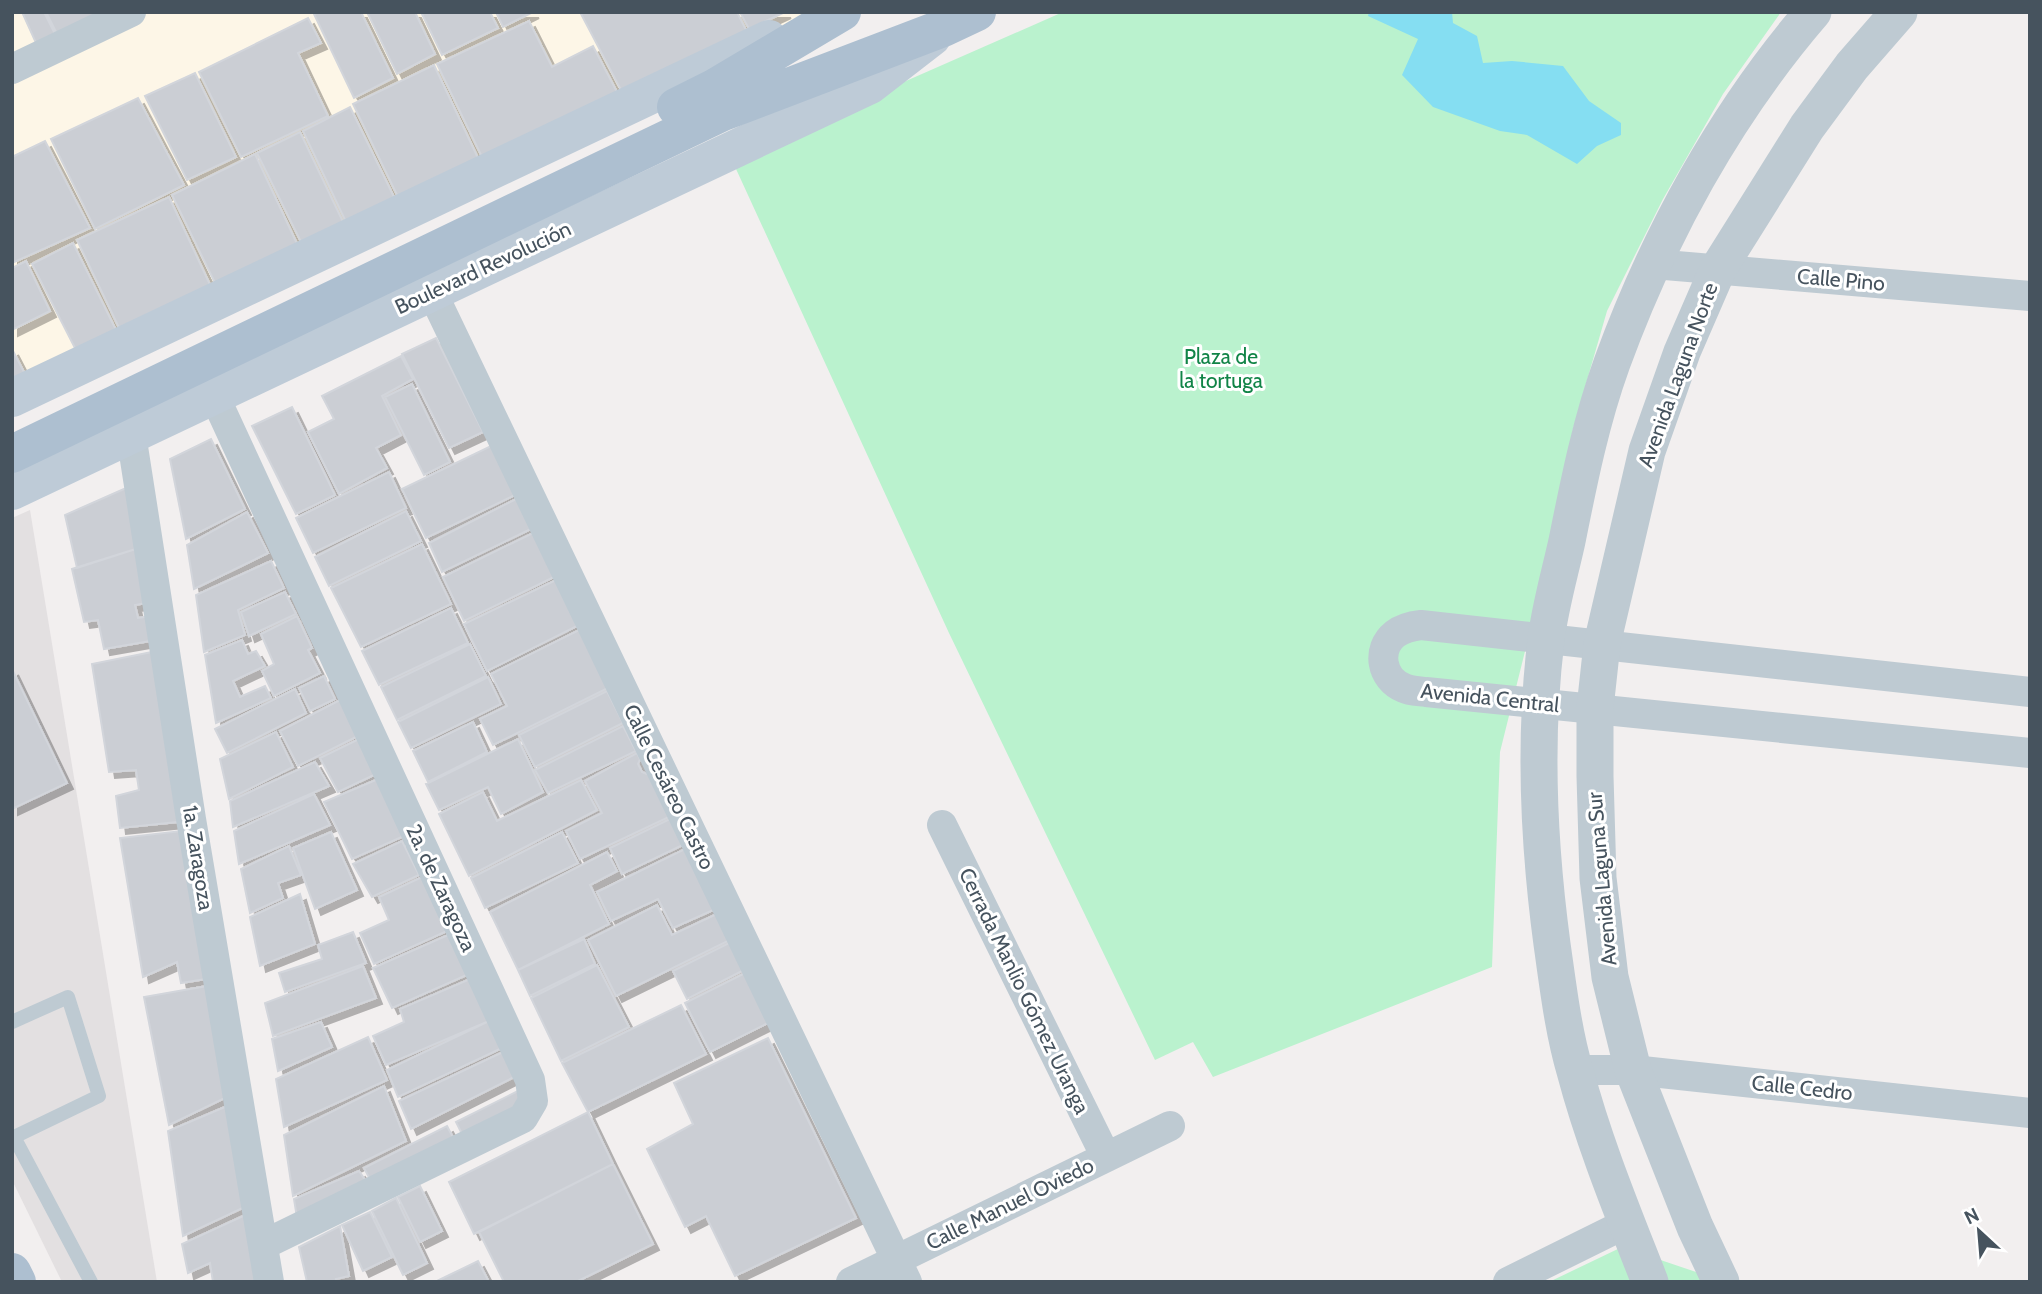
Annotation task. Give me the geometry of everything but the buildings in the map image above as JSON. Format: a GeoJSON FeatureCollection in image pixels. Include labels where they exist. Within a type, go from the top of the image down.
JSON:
{"type":"FeatureCollection","features":[{"type":"Feature","properties":{"kind":"main road"},"geometry":{"type":"LineString","coordinates":[[12,398],[824,12]]}},
{"type":"Feature","properties":{"kind":"main road","name":"Boulevard Revolución"},"geometry":{"type":"LineString","coordinates":[[12,454],[718,100],[842,12]]}},
{"type":"Feature","properties":{"kind":"main road","name":"Boulevard Revolución"},"geometry":{"type":"LineString","coordinates":[[12,427],[718,100],[943,29],[977,12]]}},
{"type":"Feature","properties":{"kind":"main road","name":"Boulevard Revolución"},"geometry":{"type":"LineString","coordinates":[[12,491],[870,85],[943,29]]}},
{"type":"Feature","properties":{"kind":"main road"},"geometry":{"type":"LineString","coordinates":[[12,1272],[17,1282]]}},
{"type":"Feature","properties":{"kind":"street"},"geometry":{"type":"LineString","coordinates":[[12,69],[131,12]]}},
{"type":"Feature","properties":{"kind":"street"},"geometry":{"type":"LineString","coordinates":[[1650,1282],[1574,1070],[1558,986],[1544,883],[1541,703],[1546,638],[1584,454],[1612,364],[1653,264],[1685,200],[1734,118],[1784,46],[1813,12]]}},
{"type":"Feature","properties":{"kind":"street","name":"Avenida Laguna Norte"},"geometry":{"type":"LineString","coordinates":[[1595,708],[1602,644],[1647,451],[1682,352],[1718,270],[1807,127],[1852,66],[1899,12]]}},
{"type":"Feature","properties":{"kind":"street","name":"Calle Pino"},"geometry":{"type":"LineString","coordinates":[[1653,264],[2030,296]]}},
{"type":"Feature","properties":{"kind":"street","name":"Calle Cesáreo Castro"},"geometry":{"type":"LineString","coordinates":[[432,292],[901,1271]]}},
{"type":"Feature","properties":{"kind":"street","name":"2a. de Zaragoza"},"geometry":{"type":"LineString","coordinates":[[214,395],[530,1080],[533,1101],[523,1118],[263,1245]]}},
{"type":"Feature","properties":{"kind":"street","name":"1a. Zaragoza"},"geometry":{"type":"LineString","coordinates":[[131,434],[189,806],[269,1282]]}},
{"type":"Feature","properties":{"kind":"street","name":"Avenida Central"},"geometry":{"type":"LineString","coordinates":[[2030,692],[1422,625],[1408,627],[1396,634],[1386,644],[1383,662],[1390,679],[1404,688],[2030,754]]}},
{"type":"Feature","properties":{"kind":"street","name":"Avenida Laguna Sur"},"geometry":{"type":"LineString","coordinates":[[1595,708],[1598,878],[1610,977],[1633,1070],[1695,1227],[1721,1282]]}},
{"type":"Feature","properties":{"kind":"street","name":"Cerrada Manlio Gómez Uranga"},"geometry":{"type":"LineString","coordinates":[[942,825],[1106,1157]]}},
{"type":"Feature","properties":{"kind":"street","name":"Calle Cedro"},"geometry":{"type":"LineString","coordinates":[[1574,1070],[1633,1070],[2030,1112]]}},
{"type":"Feature","properties":{"kind":"street","name":"Calle Manuel Oviedo"},"geometry":{"type":"LineString","coordinates":[[851,1282],[901,1271],[1106,1157],[1170,1126]]}},
{"type":"Feature","properties":{"kind":"street"},"geometry":{"type":"LineString","coordinates":[[1508,1282],[1627,1223]]}},
{"type":"Feature","properties":{"kind":"lane"},"geometry":{"type":"LineString","coordinates":[[12,1022],[68,997],[99,1096],[14,1136],[91,1282]]}},
{"type":"Feature","properties":{"kind":"shaded area"},"geometry":{"type":"Polygon","coordinates":[[[12,12],[830,12],[12,407],[12,12]]]}},
{"type":"Feature","properties":{"kind":"shaded area"},"geometry":{"type":"Polygon","coordinates":[[[30,510],[157,1282],[62,1282],[12,1180],[12,518],[30,510]]]}},
{"type":"Feature","properties":{"kind":"green space","name":"Plaza de la tortuga"},"geometry":{"type":"Polygon","coordinates":[[[1063,12],[1781,12],[1723,94],[1663,199],[1607,311],[1573,429],[1537,603],[1500,752],[1492,967],[1213,1077],[1193,1042],[1155,1060],[949,633],[731,158],[1063,12]]]}},
{"type":"Feature","properties":{"kind":"green space"},"geometry":{"type":"Polygon","coordinates":[[[1622,1247],[1702,1274],[1706,1282],[1549,1282],[1622,1247]]]}},
{"type":"Feature","properties":{"kind":"water"},"geometry":{"type":"Polygon","coordinates":[[[1369,12],[1452,12],[1453,23],[1477,36],[1483,63],[1512,61],[1563,66],[1589,101],[1621,123],[1621,135],[1597,146],[1577,164],[1527,135],[1500,131],[1433,107],[1402,75],[1418,39],[1368,16],[1369,12]]]}}]}
